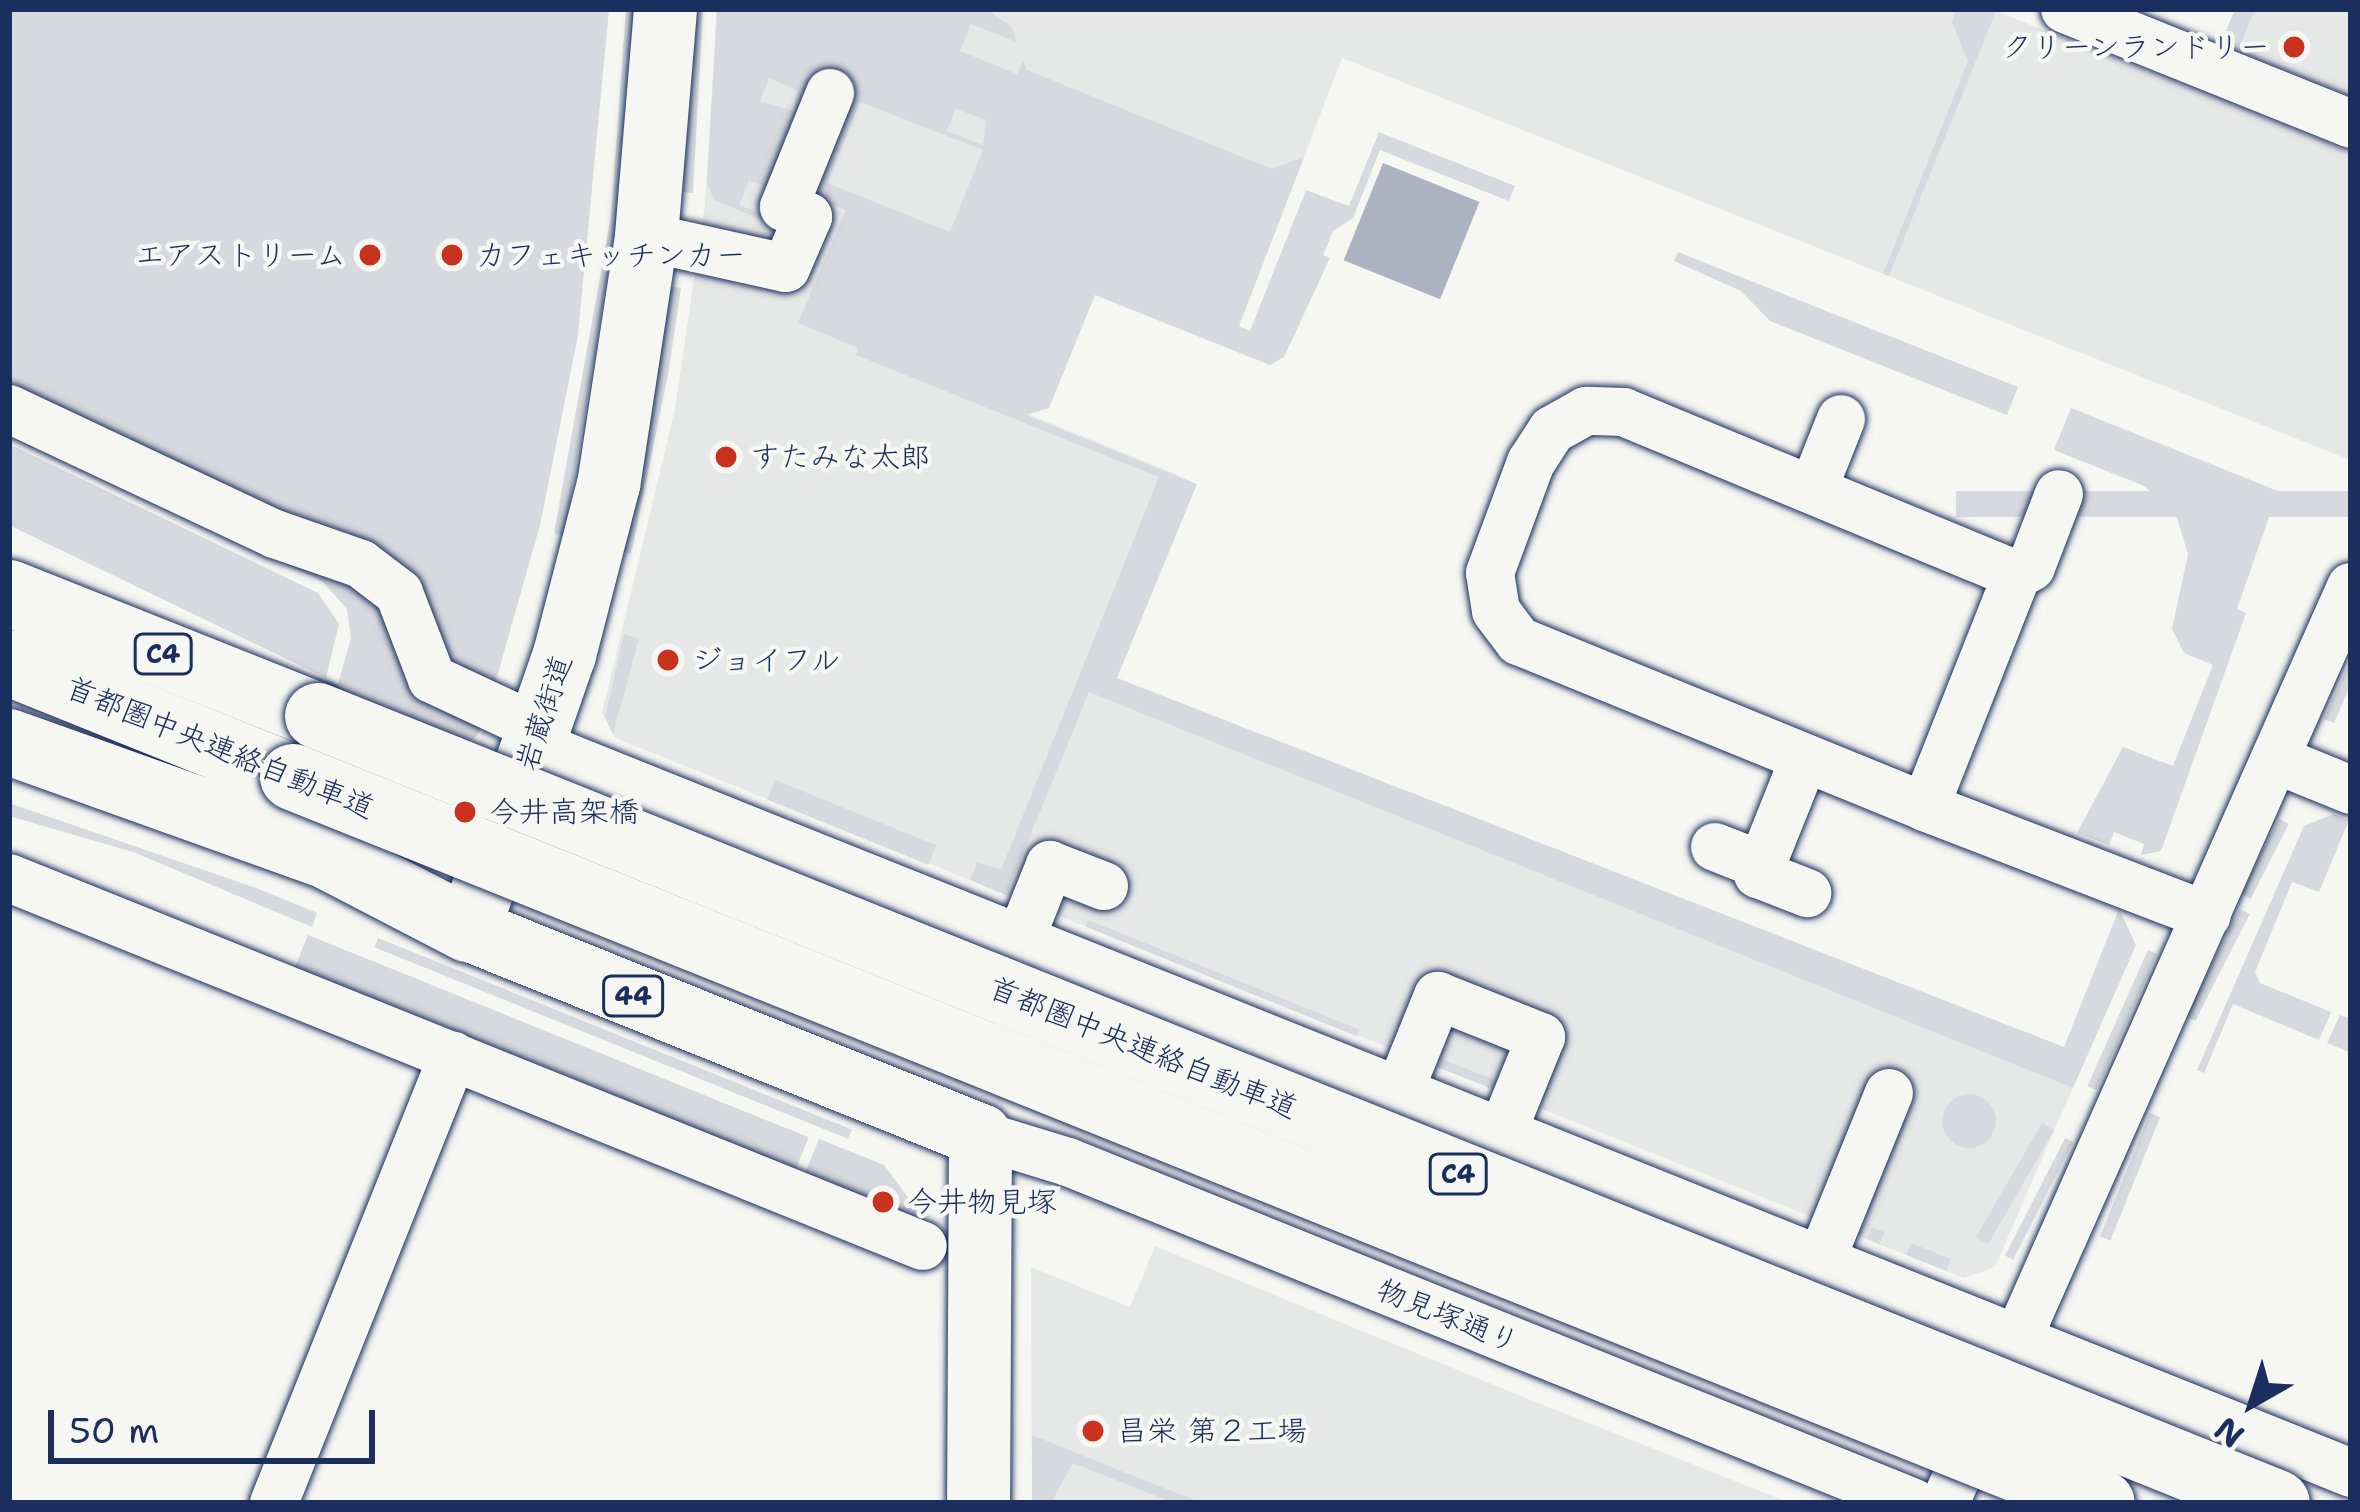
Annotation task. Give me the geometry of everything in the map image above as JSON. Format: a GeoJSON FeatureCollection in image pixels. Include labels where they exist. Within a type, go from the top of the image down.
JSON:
{"type":"FeatureCollection","features":[{"type":"Feature","properties":{"kind":"highway"},"geometry":{"type":"LineString","coordinates":[[9,552],[298,708]]}},
{"type":"Feature","properties":{"kind":"highway","name":"首都圏中央連絡自動車道"},"geometry":{"type":"LineString","coordinates":[[9,592],[2277,1503]]}},
{"type":"Feature","properties":{"kind":"highway","name":"首都圏中央連絡自動車道"},"geometry":{"type":"LineString","coordinates":[[9,663],[2102,1503]]}},
{"type":"Feature","properties":{"kind":"highway"},"geometry":{"type":"LineString","coordinates":[[9,742],[327,856],[469,929]]}},
{"type":"Feature","properties":{"kind":"highway"},"geometry":{"type":"LineString","coordinates":[[9,782],[156,829],[358,910],[469,929]]}},
{"type":"Feature","properties":{"kind":"main road","name":"岩蔵街道"},"geometry":{"type":"LineString","coordinates":[[469,929],[537,736],[608,484],[646,237],[665,9]]}},
{"type":"Feature","properties":{"kind":"main road","name":"44"},"geometry":{"type":"LineString","coordinates":[[469,929],[980,1136]]}},
{"type":"Feature","properties":{"kind":"main road"},"geometry":{"type":"LineString","coordinates":[[978,1503],[980,1136]]}},
{"type":"Feature","properties":{"kind":"street"},"geometry":{"type":"LineString","coordinates":[[2066,9],[2351,124]]}},
{"type":"Feature","properties":{"kind":"street"},"geometry":{"type":"LineString","coordinates":[[646,237],[786,268],[808,217],[784,207],[830,93]]}},
{"type":"Feature","properties":{"kind":"street"},"geometry":{"type":"LineString","coordinates":[[9,409],[275,534],[362,564],[399,593],[432,679],[537,736],[1020,940],[2351,1473]]}},
{"type":"Feature","properties":{"kind":"street"},"geometry":{"type":"LineString","coordinates":[[2018,575],[1624,412],[1586,411],[1552,430],[1537,449],[1490,586],[1503,622],[1530,648],[2206,916]]}},
{"type":"Feature","properties":{"kind":"street"},"geometry":{"type":"LineString","coordinates":[[1814,487],[1841,419]]}},
{"type":"Feature","properties":{"kind":"street"},"geometry":{"type":"LineString","coordinates":[[1925,807],[2018,575],[2031,567],[2060,494]]}},
{"type":"Feature","properties":{"kind":"street"},"geometry":{"type":"LineString","coordinates":[[1945,1503],[2351,587]]}},
{"type":"Feature","properties":{"kind":"street"},"geometry":{"type":"LineString","coordinates":[[1804,759],[1758,874],[1807,893]]}},
{"type":"Feature","properties":{"kind":"street"},"geometry":{"type":"LineString","coordinates":[[2275,759],[2351,790]]}},
{"type":"Feature","properties":{"kind":"street"},"geometry":{"type":"LineString","coordinates":[[1715,847],[1761,866]]}},
{"type":"Feature","properties":{"kind":"street"},"geometry":{"type":"LineString","coordinates":[[1020,940],[1050,866],[1104,886]]}},
{"type":"Feature","properties":{"kind":"street"},"geometry":{"type":"LineString","coordinates":[[9,878],[923,1246]]}},
{"type":"Feature","properties":{"kind":"street"},"geometry":{"type":"LineString","coordinates":[[1399,1092],[1438,997],[1540,1037],[1502,1133]]}},
{"type":"Feature","properties":{"kind":"street"},"geometry":{"type":"LineString","coordinates":[[274,1503],[453,1056]]}},
{"type":"Feature","properties":{"kind":"street"},"geometry":{"type":"LineString","coordinates":[[1822,1258],[1888,1093]]}},
{"type":"Feature","properties":{"kind":"street","name":"物見塚通り"},"geometry":{"type":"LineString","coordinates":[[980,1136],[1068,1162],[1914,1503]]}},
{"type":"Feature","properties":{"kind":"shaded area"},"geometry":{"type":"Polygon","coordinates":[[[9,9],[609,9],[578,335],[540,525],[493,691],[459,675],[303,525],[9,387],[9,9]]]}},
{"type":"Feature","properties":{"kind":"shaded area"},"geometry":{"type":"Polygon","coordinates":[[[626,9],[636,9],[626,167],[564,536],[554,533],[611,216],[626,9]]]}},
{"type":"Feature","properties":{"kind":"shaded area"},"geometry":{"type":"Polygon","coordinates":[[[694,9],[703,9],[693,193],[682,192],[694,9]]]}},
{"type":"Feature","properties":{"kind":"shaded area"},"geometry":{"type":"Polygon","coordinates":[[[717,9],[1991,9],[2351,153],[2350,460],[1342,58],[1239,326],[1085,264],[1025,413],[1178,475],[1089,692],[2074,1085],[1995,1267],[1964,1278],[615,738],[602,713],[675,409],[705,204],[717,9]]]}},
{"type":"Feature","properties":{"kind":"shaded area"},"geometry":{"type":"Polygon","coordinates":[[[717,9],[985,9],[1011,26],[1017,42],[971,24],[960,51],[1017,74],[1023,61],[1027,70],[1272,169],[1304,157],[1239,326],[1250,331],[1306,190],[1349,206],[1379,132],[1515,186],[1509,201],[1380,150],[1353,218],[1333,231],[1323,255],[1330,258],[1284,357],[1270,365],[1095,295],[1049,408],[1026,415],[1197,484],[1117,678],[2064,1047],[2119,909],[2136,945],[2073,1088],[1089,692],[1006,895],[970,880],[977,862],[1001,870],[1159,477],[856,355],[858,348],[798,323],[846,210],[805,193],[823,76],[764,221],[715,200],[707,185],[717,9]],[[769,78],[760,101],[794,111],[797,90],[769,78]],[[860,102],[827,183],[950,232],[983,150],[860,102]],[[956,109],[947,131],[983,145],[986,120],[956,109]],[[749,180],[739,205],[765,215],[776,191],[749,180]]]}},
{"type":"Feature","properties":{"kind":"shaded area"},"geometry":{"type":"Polygon","coordinates":[[[1957,9],[1996,11],[1889,276],[1883,274],[1968,61],[1952,22],[1957,9]]]}},
{"type":"Feature","properties":{"kind":"shaded area"},"geometry":{"type":"Polygon","coordinates":[[[2235,9],[2351,9],[2351,96],[2221,44],[2235,9]]]}},
{"type":"Feature","properties":{"kind":"shaded area"},"geometry":{"type":"Polygon","coordinates":[[[2235,9],[2255,9],[2238,50],[2221,44],[2235,9]]]}},
{"type":"Feature","properties":{"kind":"shaded area"},"geometry":{"type":"Polygon","coordinates":[[[1383,163],[1479,202],[1440,299],[1344,260],[1383,163]]]}},
{"type":"Feature","properties":{"kind":"shaded area"},"geometry":{"type":"Polygon","coordinates":[[[1678,252],[2018,387],[2007,415],[1770,321],[1741,291],[1674,261],[1678,252]]]}},
{"type":"Feature","properties":{"kind":"shaded area"},"geometry":{"type":"Polygon","coordinates":[[[671,287],[681,288],[668,375],[631,554],[621,552],[671,287]]]}},
{"type":"Feature","properties":{"kind":"shaded area"},"geometry":{"type":"Polygon","coordinates":[[[2071,408],[2278,491],[2237,609],[2246,613],[2161,851],[2141,855],[2144,844],[2114,832],[2109,845],[2077,833],[2123,747],[2173,766],[2213,665],[2184,653],[2172,629],[2188,554],[2174,508],[2142,485],[2054,450],[2071,408]]]}},
{"type":"Feature","properties":{"kind":"shaded area"},"geometry":{"type":"Polygon","coordinates":[[[9,444],[318,593],[339,624],[326,678],[9,525],[9,444]]]}},
{"type":"Feature","properties":{"kind":"shaded area"},"geometry":{"type":"Polygon","coordinates":[[[1956,491],[2351,491],[2351,517],[1956,517],[1956,491]]]}},
{"type":"Feature","properties":{"kind":"shaded area"},"geometry":{"type":"Polygon","coordinates":[[[196,520],[366,588],[481,727],[477,736],[364,815],[296,813],[347,688],[338,684],[351,638],[347,609],[323,582],[196,520]]]}},
{"type":"Feature","properties":{"kind":"shaded area"},"geometry":{"type":"Polygon","coordinates":[[[624,634],[639,639],[613,734],[605,717],[624,634]]]}},
{"type":"Feature","properties":{"kind":"shaded area"},"geometry":{"type":"Polygon","coordinates":[[[2351,659],[2351,684],[2334,723],[2324,719],[2351,659]]]}},
{"type":"Feature","properties":{"kind":"shaded area"},"geometry":{"type":"Polygon","coordinates":[[[775,780],[936,845],[928,865],[767,799],[775,780]]]}},
{"type":"Feature","properties":{"kind":"shaded area"},"geometry":{"type":"Polygon","coordinates":[[[9,803],[259,889],[317,913],[312,927],[133,852],[9,816],[9,803]]]}},
{"type":"Feature","properties":{"kind":"shaded area"},"geometry":{"type":"Polygon","coordinates":[[[2334,814],[2349,820],[2319,892],[2292,882],[2255,972],[2260,983],[2331,1012],[2319,1040],[2233,1004],[2204,1073],[2197,1070],[2304,826],[2334,814]]]}},
{"type":"Feature","properties":{"kind":"shaded area"},"geometry":{"type":"Polygon","coordinates":[[[2279,819],[2289,824],[2251,899],[2241,894],[2279,819]]]}},
{"type":"Feature","properties":{"kind":"shaded area"},"geometry":{"type":"Polygon","coordinates":[[[2240,909],[2250,914],[2195,1021],[2186,1016],[2240,909]]]}},
{"type":"Feature","properties":{"kind":"shaded area"},"geometry":{"type":"Polygon","coordinates":[[[1088,920],[1360,1030],[1357,1036],[1085,926],[1088,920]]]}},
{"type":"Feature","properties":{"kind":"shaded area"},"geometry":{"type":"Polygon","coordinates":[[[308,935],[809,1137],[793,1175],[293,973],[308,935]]]}},
{"type":"Feature","properties":{"kind":"shaded area"},"geometry":{"type":"Polygon","coordinates":[[[378,938],[852,1129],[848,1139],[374,947],[378,938]]]}},
{"type":"Feature","properties":{"kind":"shaded area"},"geometry":{"type":"Polygon","coordinates":[[[2148,950],[2157,954],[2097,1090],[2087,1086],[2148,950]]]}},
{"type":"Feature","properties":{"kind":"shaded area"},"geometry":{"type":"Polygon","coordinates":[[[2340,1015],[2351,1019],[2351,1053],[2327,1043],[2340,1015]]]}},
{"type":"Feature","properties":{"kind":"shaded area"},"geometry":{"type":"Polygon","coordinates":[[[1441,1059],[1500,1082],[1497,1090],[1438,1067],[1441,1059]]]}},
{"type":"Feature","properties":{"kind":"shaded area"},"geometry":{"type":"Polygon","coordinates":[[[1969,1094],[1988,1102],[1996,1121],[1988,1140],[1969,1148],[1950,1140],[1942,1121],[1950,1102],[1969,1094]]]}},
{"type":"Feature","properties":{"kind":"shaded area"},"geometry":{"type":"Polygon","coordinates":[[[2150,1113],[2160,1117],[2110,1240],[2100,1236],[2150,1113]]]}},
{"type":"Feature","properties":{"kind":"shaded area"},"geometry":{"type":"Polygon","coordinates":[[[2042,1123],[2054,1130],[1988,1244],[1976,1237],[2042,1123]]]}},
{"type":"Feature","properties":{"kind":"shaded area"},"geometry":{"type":"Polygon","coordinates":[[[2065,1138],[2073,1142],[2013,1260],[2005,1256],[2065,1138]]]}},
{"type":"Feature","properties":{"kind":"shaded area","name":"今井物見塚"},"geometry":{"type":"Polygon","coordinates":[[[819,1139],[884,1165],[935,1234],[802,1181],[819,1139]]]}},
{"type":"Feature","properties":{"kind":"shaded area"},"geometry":{"type":"Polygon","coordinates":[[[1872,1227],[1884,1232],[1880,1244],[1895,1250],[1867,1239],[1872,1227]]]}},
{"type":"Feature","properties":{"kind":"shaded area"},"geometry":{"type":"Polygon","coordinates":[[[1911,1243],[1951,1259],[1946,1271],[1906,1255],[1911,1243]]]}},
{"type":"Feature","properties":{"kind":"shaded area"},"geometry":{"type":"Polygon","coordinates":[[[1155,1246],[1790,1503],[1032,1503],[1031,1267],[1130,1307],[1155,1246]]]}},
{"type":"Feature","properties":{"kind":"shaded area"},"geometry":{"type":"Polygon","coordinates":[[[1032,1435],[1202,1503],[1174,1503],[1073,1463],[1051,1503],[1032,1503],[1032,1435]]]}},
{"type":"Feature","properties":{"kind":"place","name":"クリーンランドリー"},"geometry":{"type":"Point","coordinates":[2294,47]}},
{"type":"Feature","properties":{"kind":"place","name":"エアストリーム"},"geometry":{"type":"Point","coordinates":[370,255]}},
{"type":"Feature","properties":{"kind":"place","name":"カフェキッチンカー"},"geometry":{"type":"Point","coordinates":[452,255]}},
{"type":"Feature","properties":{"kind":"place","name":"すたみな太郎"},"geometry":{"type":"Point","coordinates":[726,457]}},
{"type":"Feature","properties":{"kind":"place","name":"ジョイフル"},"geometry":{"type":"Point","coordinates":[668,660]}},
{"type":"Feature","properties":{"kind":"place","name":"今井高架橋"},"geometry":{"type":"Point","coordinates":[465,812]}},
{"type":"Feature","properties":{"kind":"place","name":"今井物見塚"},"geometry":{"type":"Point","coordinates":[883,1202]}},
{"type":"Feature","properties":{"kind":"place","name":"昌栄 第２工場"},"geometry":{"type":"Point","coordinates":[1093,1431]}}]}
